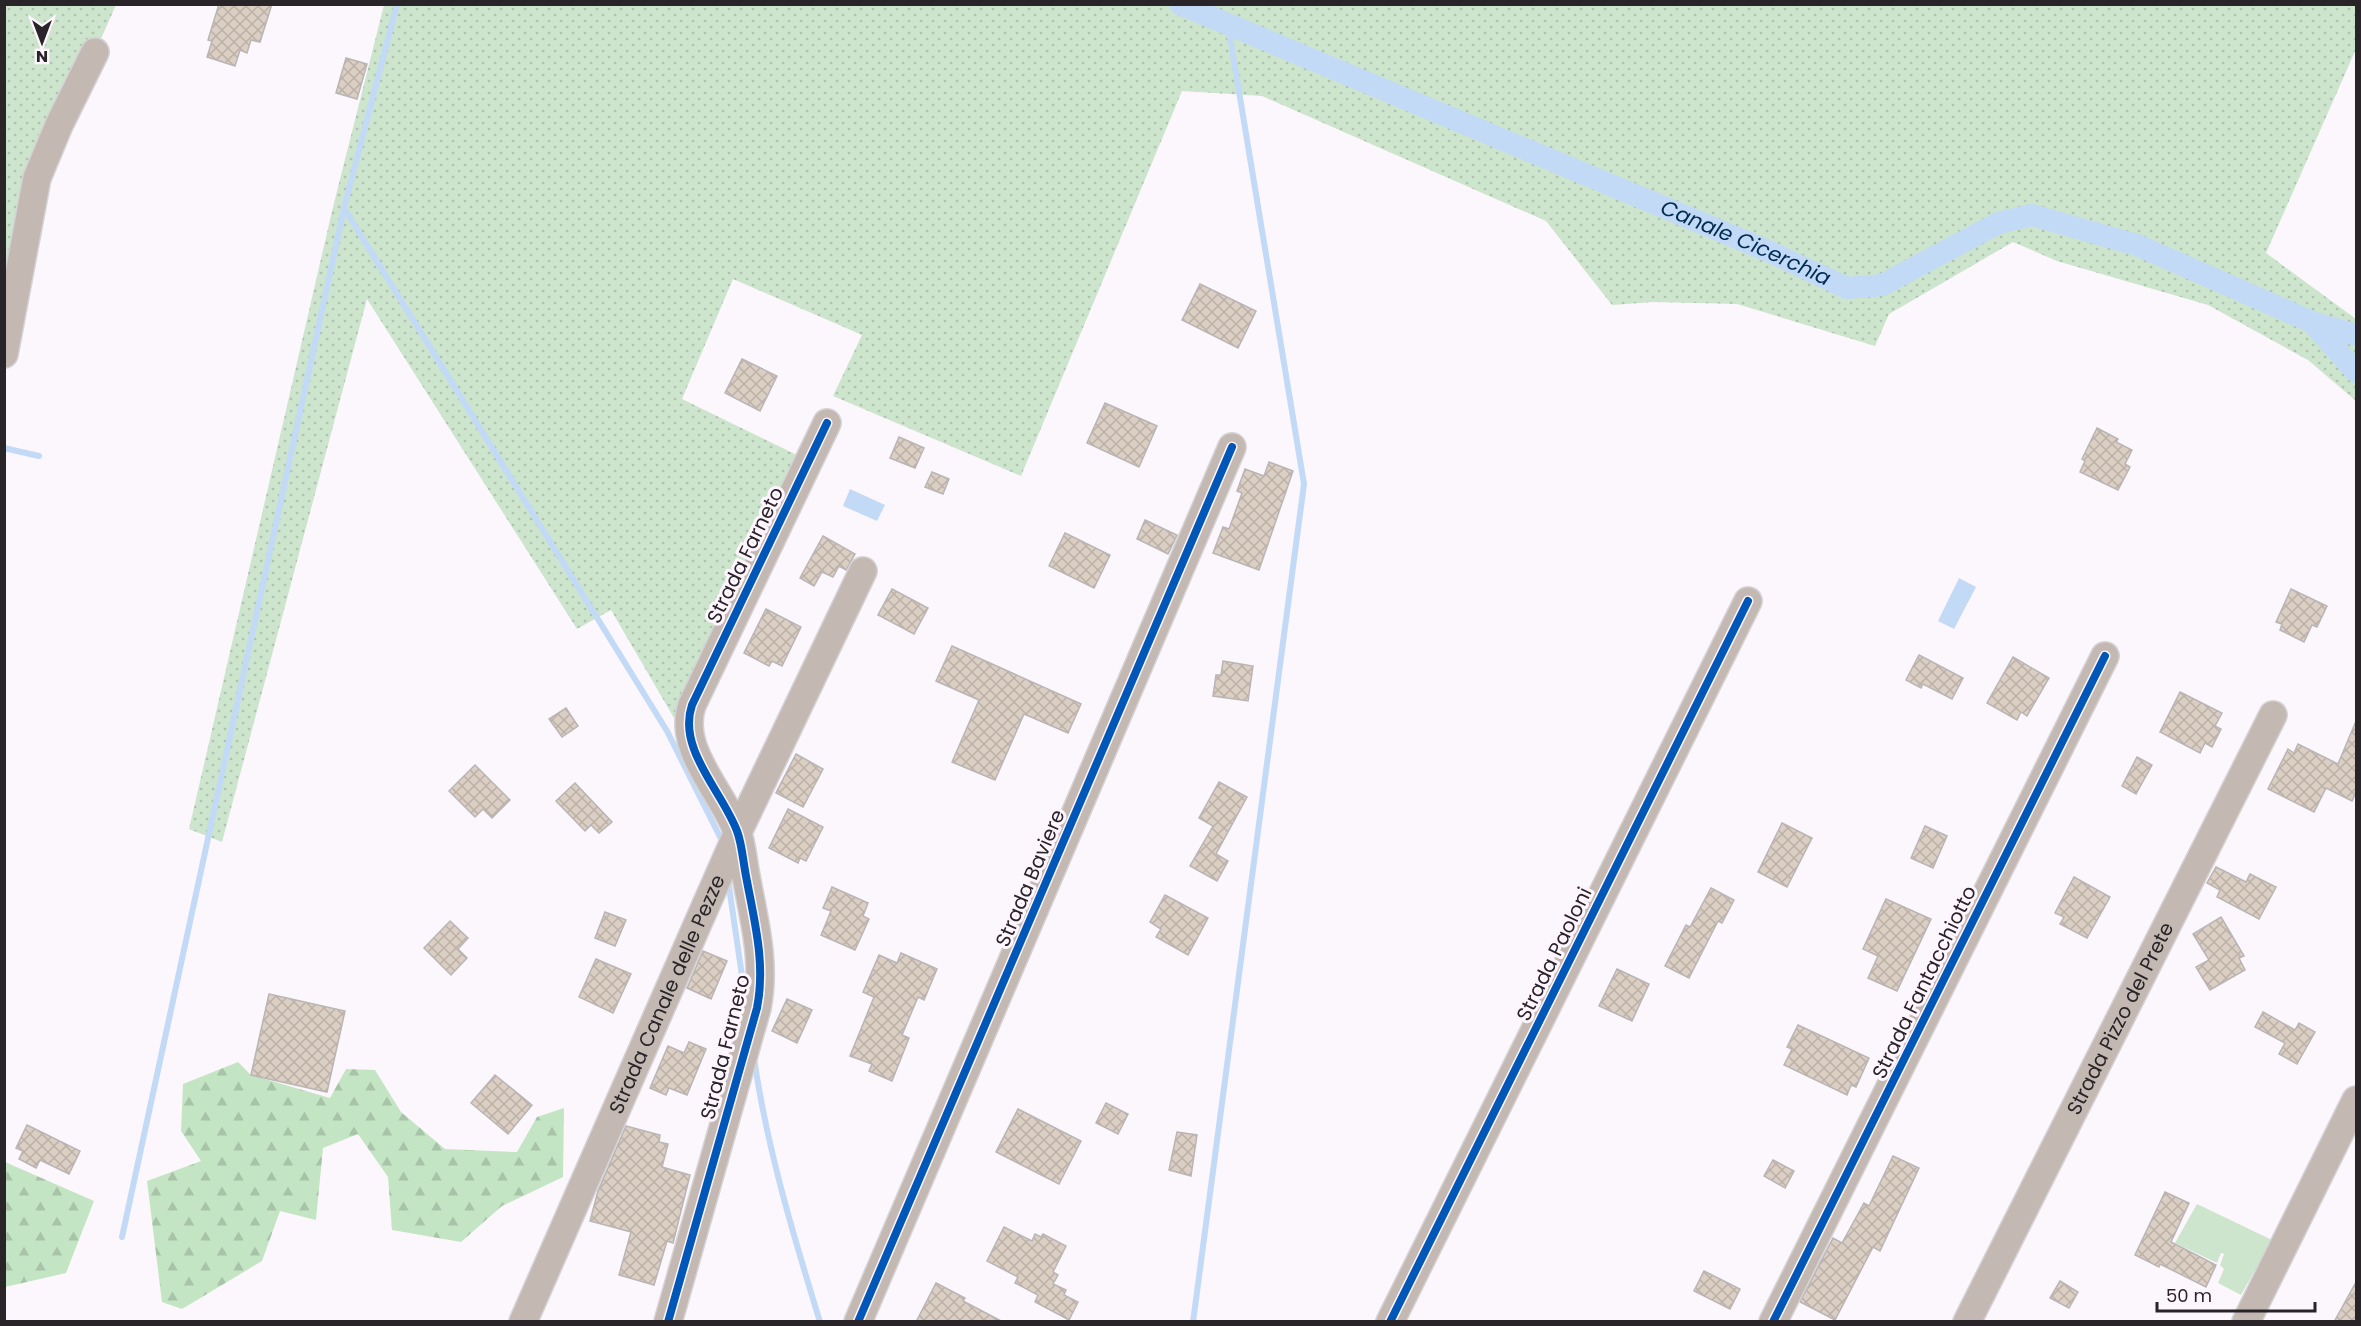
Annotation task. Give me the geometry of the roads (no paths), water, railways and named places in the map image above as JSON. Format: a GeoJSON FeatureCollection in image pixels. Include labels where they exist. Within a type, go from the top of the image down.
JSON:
{"type":"FeatureCollection","features":[{"type":"Feature","properties":{"kind":"street"},"geometry":{"type":"LineString","coordinates":[[4,354],[37,178],[55,133],[95,51]]}},
{"type":"Feature","properties":{"kind":"street","name":"Strada Farneto"},"geometry":{"type":"LineString","coordinates":[[668,1322],[754,1018],[760,989],[761,962],[738,832],[692,744],[687,723],[689,714],[827,423]]}},
{"type":"Feature","properties":{"kind":"street","name":"Strada Baviere"},"geometry":{"type":"LineString","coordinates":[[858,1322],[1233,447]]}},
{"type":"Feature","properties":{"kind":"street","name":"Strada Canale delle Pezze"},"geometry":{"type":"LineString","coordinates":[[523,1322],[738,832],[863,571]]}},
{"type":"Feature","properties":{"kind":"street","name":"Strada Paoloni"},"geometry":{"type":"LineString","coordinates":[[1390,1322],[1748,601]]}},
{"type":"Feature","properties":{"kind":"street","name":"Strada Fantacchiotto"},"geometry":{"type":"LineString","coordinates":[[1776,1320],[2105,656]]}},
{"type":"Feature","properties":{"kind":"street","name":"Strada Pizzo del Prete"},"geometry":{"type":"LineString","coordinates":[[1967,1322],[2273,715]]}},
{"type":"Feature","properties":{"kind":"street"},"geometry":{"type":"LineString","coordinates":[[2246,1322],[2356,1100]]}},
{"type":"Feature","properties":{"kind":"water"},"geometry":{"type":"Polygon","coordinates":[[[850,489],[885,505],[877,521],[843,506],[850,489]]]}},
{"type":"Feature","properties":{"kind":"water"},"geometry":{"type":"Polygon","coordinates":[[[1959,578],[1976,587],[1954,629],[1938,621],[1959,578]]]}},
{"type":"Feature","properties":{"kind":"waterway"},"geometry":{"type":"LineString","coordinates":[[122,1237],[344,208],[397,4]]}},
{"type":"Feature","properties":{"kind":"waterway","name":"Canale Cicerchia"},"geometry":{"type":"LineString","coordinates":[[1180,4],[1768,251],[1847,288],[1882,285],[1998,223],[2032,215],[2137,245],[2312,322],[2356,335]]}},
{"type":"Feature","properties":{"kind":"waterway"},"geometry":{"type":"LineString","coordinates":[[1193,1322],[1304,484],[1228,25]]}},
{"type":"Feature","properties":{"kind":"waterway"},"geometry":{"type":"LineString","coordinates":[[344,208],[667,731],[723,843]]}},
{"type":"Feature","properties":{"kind":"waterway"},"geometry":{"type":"LineString","coordinates":[[2312,322],[2356,372]]}},
{"type":"Feature","properties":{"kind":"waterway"},"geometry":{"type":"LineString","coordinates":[[4,448],[39,456]]}},
{"type":"Feature","properties":{"kind":"waterway"},"geometry":{"type":"LineString","coordinates":[[728,880],[746,1003]]}},
{"type":"Feature","properties":{"kind":"waterway"},"geometry":{"type":"LineString","coordinates":[[754,1058],[773,1158],[820,1322]]}}]}
